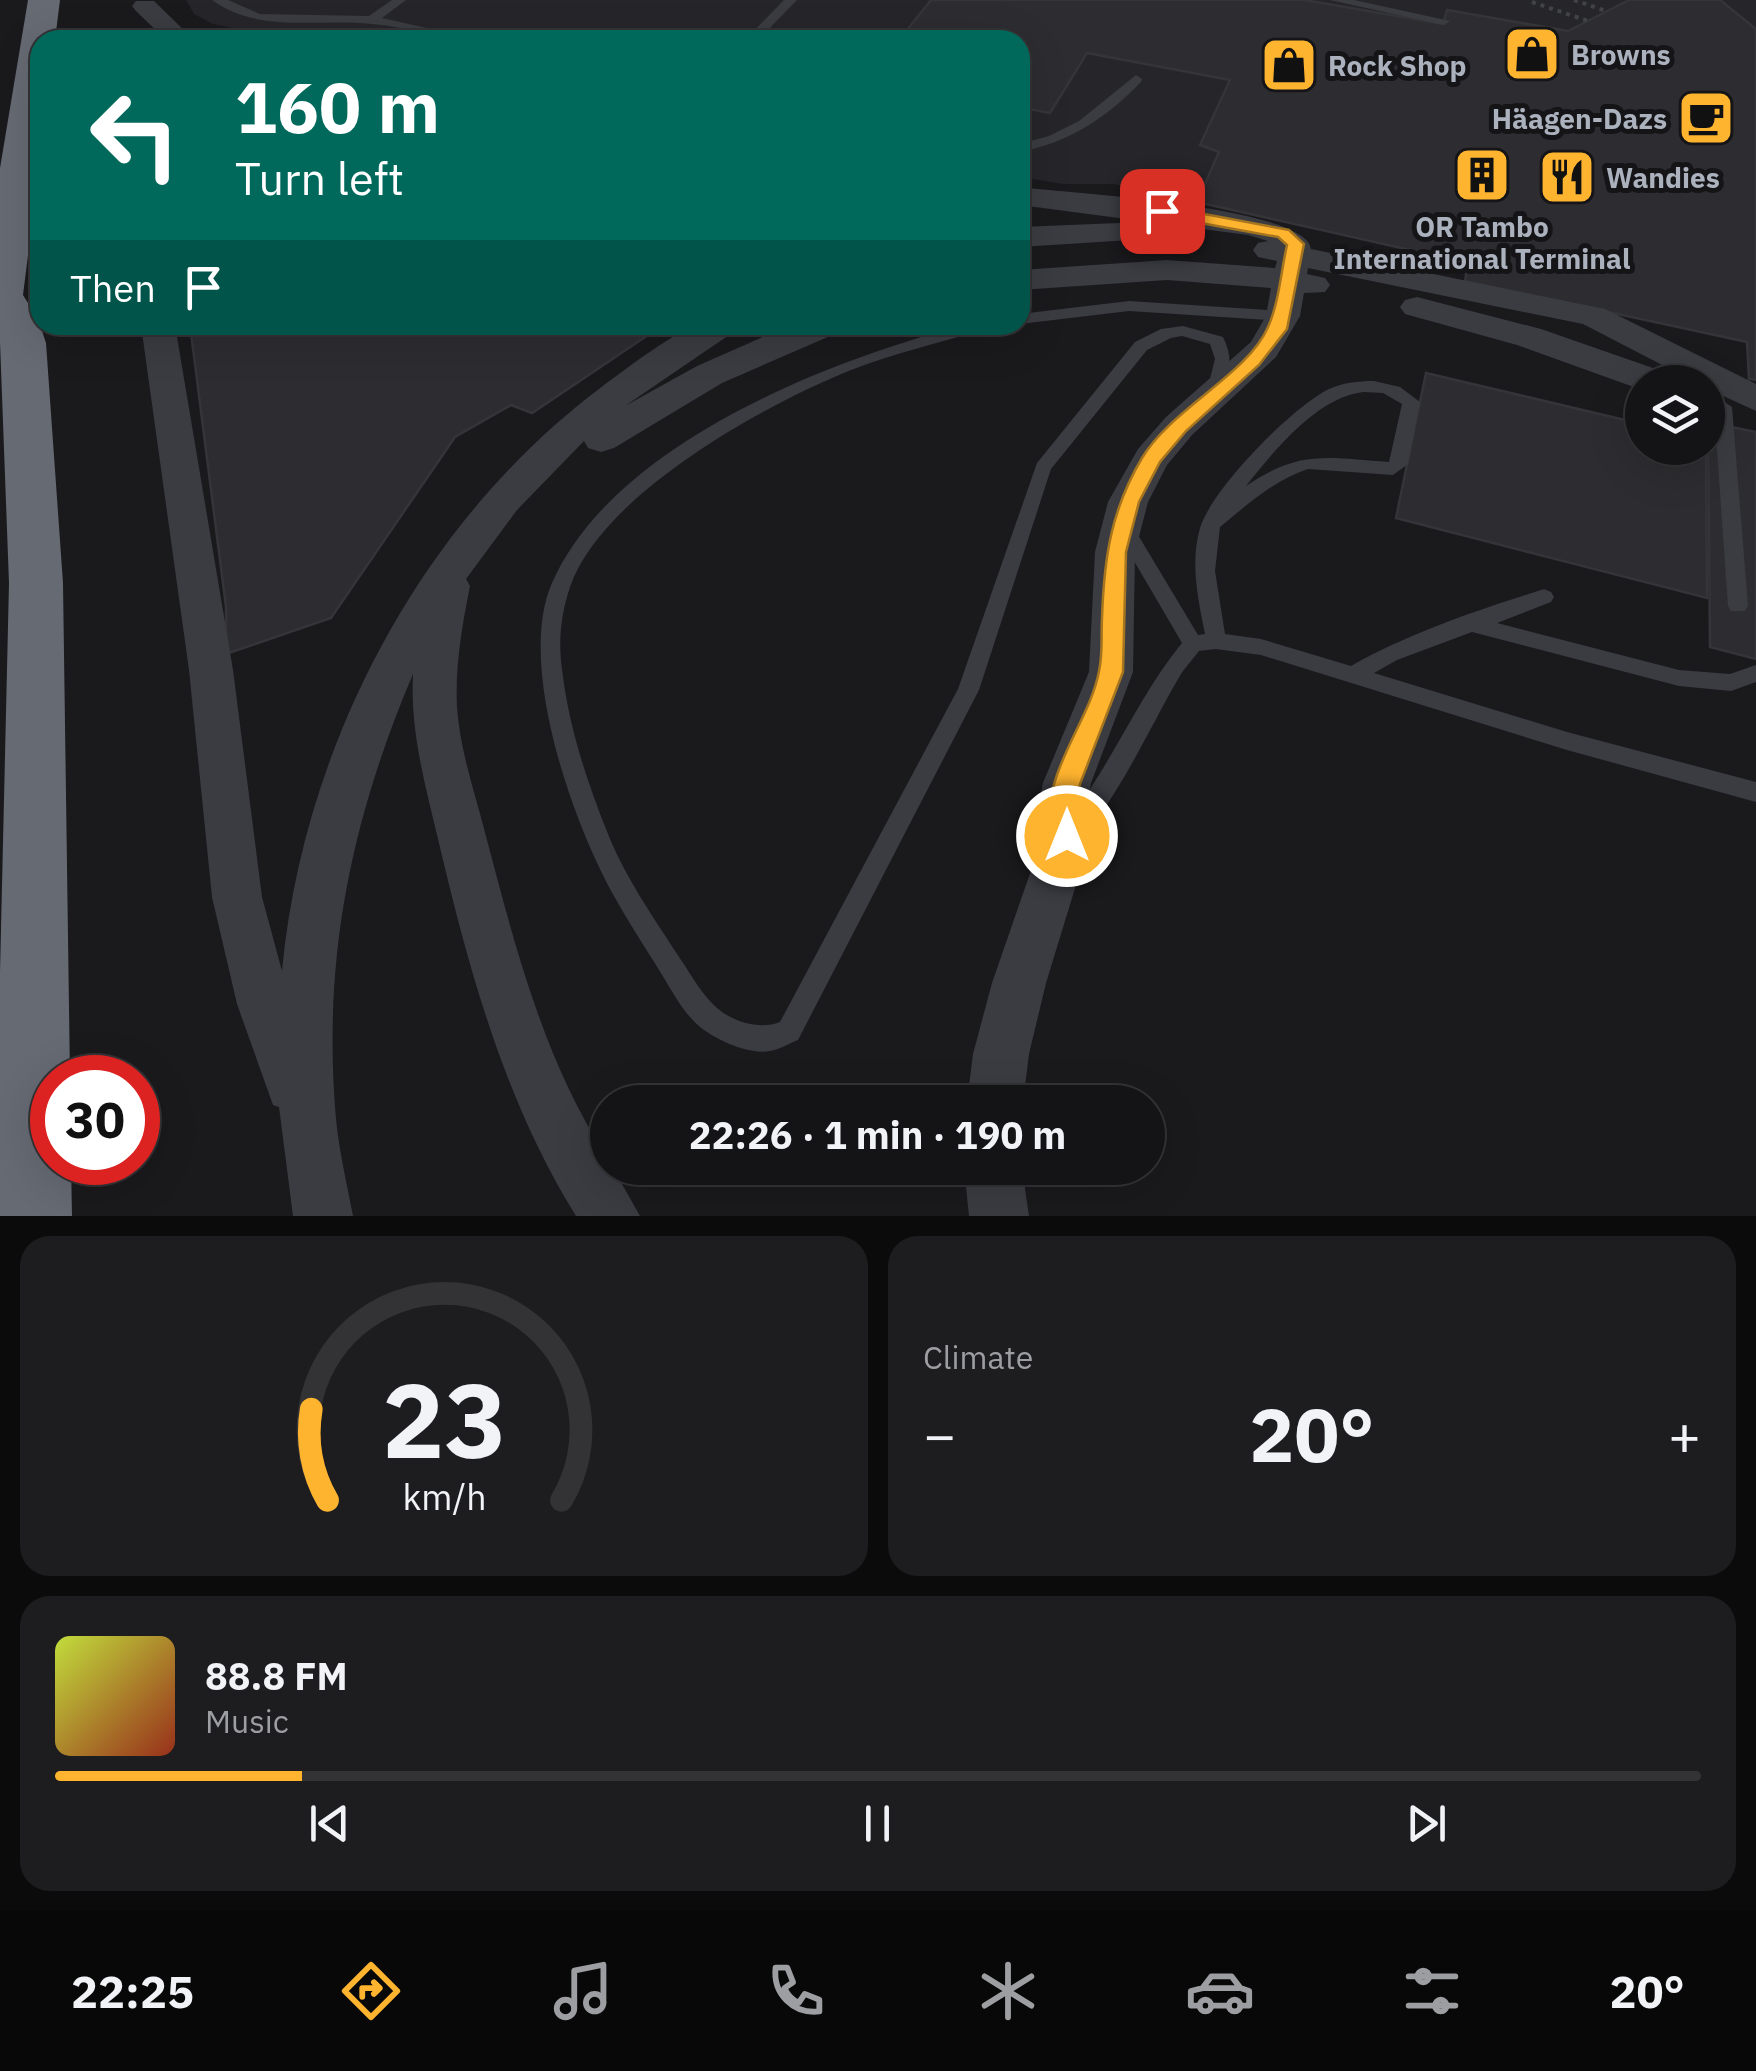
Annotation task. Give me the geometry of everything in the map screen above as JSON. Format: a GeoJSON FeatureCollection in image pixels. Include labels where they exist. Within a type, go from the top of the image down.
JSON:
{"type":"FeatureCollection","features":[{"type":"Feature","properties":{"kind":"highway"},"geometry":{"type":"LineString","coordinates":[[40,30],[44,0]]}},
{"type":"Feature","properties":{"kind":"highway"},"geometry":{"type":"LineString","coordinates":[[30,97],[1,299],[16,319],[23,343],[36,583],[32,1216]]}},
{"type":"Feature","properties":{"kind":"street"},"geometry":{"type":"LineString","coordinates":[[141,30],[145,3]]}},
{"type":"Feature","properties":{"kind":"street"},"geometry":{"type":"LineString","coordinates":[[145,3],[171,30]]}},
{"type":"Feature","properties":{"kind":"street"},"geometry":{"type":"LineString","coordinates":[[997,1085],[1014,1001],[1067,836],[1063,804],[1067,784],[1111,672],[1115,552],[1121,523],[1137,482],[1152,458],[1179,426],[1264,348],[1283,316],[1296,244],[1283,233],[1162,211],[1030,197]]}},
{"type":"Feature","properties":{"kind":"street"},"geometry":{"type":"LineString","coordinates":[[1030,237],[1125,233],[1220,242],[1581,313],[1610,323],[1736,406]]}},
{"type":"Feature","properties":{"kind":"street"},"geometry":{"type":"LineString","coordinates":[[1030,279],[1216,270],[1290,280],[1492,326],[1625,371]]}},
{"type":"Feature","properties":{"kind":"street"},"geometry":{"type":"LineString","coordinates":[[160,335],[212,670],[238,897],[264,1004],[305,1119],[323,1216]]}},
{"type":"Feature","properties":{"kind":"street"},"geometry":{"type":"LineString","coordinates":[[305,1119],[304,1022],[309,947],[326,854],[355,756],[388,672],[419,614],[463,551],[550,451],[654,367],[704,335]]}},
{"type":"Feature","properties":{"kind":"street"},"geometry":{"type":"LineString","coordinates":[[610,1216],[551,1115],[524,1057],[477,902],[436,721],[438,640],[463,551],[571,459],[702,376],[796,335]]}},
{"type":"Feature","properties":{"kind":"street"},"geometry":{"type":"LineString","coordinates":[[995,1185],[999,1216]]}},
{"type":"Feature","properties":{"kind":"lane"},"geometry":{"type":"LineString","coordinates":[[218,0],[258,18],[372,20],[423,30]]}},
{"type":"Feature","properties":{"kind":"lane"},"geometry":{"type":"LineString","coordinates":[[372,20],[400,0]]}},
{"type":"Feature","properties":{"kind":"lane"},"geometry":{"type":"LineString","coordinates":[[761,30],[791,0]]}},
{"type":"Feature","properties":{"kind":"lane"},"geometry":{"type":"LineString","coordinates":[[1345,1],[1444,21]]}},
{"type":"Feature","properties":{"kind":"lane"},"geometry":{"type":"LineString","coordinates":[[1030,146],[1070,133],[1108,107],[1136,78]]}},
{"type":"Feature","properties":{"kind":"lane"},"geometry":{"type":"LineString","coordinates":[[1030,318],[1129,306],[1283,316]]}},
{"type":"Feature","properties":{"kind":"lane"},"geometry":{"type":"LineString","coordinates":[[946,335],[823,376],[708,438],[637,490],[604,521],[566,573],[556,597],[550,656],[557,704],[578,785],[616,877],[694,1002],[710,1019],[741,1034],[778,1038],[798,1020],[823,962],[968,690],[1043,467],[1067,434],[1141,346],[1167,332],[1197,333],[1217,341],[1222,359],[1216,393]]}},
{"type":"Feature","properties":{"kind":"lane"},"geometry":{"type":"LineString","coordinates":[[1205,643],[1204,579],[1211,524],[1240,477],[1330,395],[1366,386],[1403,393],[1412,402],[1400,464],[1394,469],[1307,462],[1255,489],[1211,524]]}},
{"type":"Feature","properties":{"kind":"lane"},"geometry":{"type":"LineString","coordinates":[[1736,406],[1738,606]]}},
{"type":"Feature","properties":{"kind":"lane"},"geometry":{"type":"LineString","coordinates":[[1121,523],[1205,643]]}},
{"type":"Feature","properties":{"kind":"lane"},"geometry":{"type":"LineString","coordinates":[[1356,674],[1390,654],[1544,596]]}},
{"type":"Feature","properties":{"kind":"lane"},"geometry":{"type":"LineString","coordinates":[[1468,623],[1679,678],[1731,682],[1756,673]]}},
{"type":"Feature","properties":{"kind":"lane"},"geometry":{"type":"LineString","coordinates":[[1067,836],[1106,787],[1170,669],[1205,643],[1261,647],[1567,741],[1756,792]]}},
{"type":"Feature","properties":{"kind":"path"},"geometry":{"type":"LineString","coordinates":[[1574,0],[1606,12]]}},
{"type":"Feature","properties":{"kind":"path"},"geometry":{"type":"LineString","coordinates":[[1532,2],[1588,21]]}},
{"type":"Feature","properties":{"kind":"shaded area","name":"OR Tambo International Terminal"},"geometry":{"type":"Polygon","coordinates":[[[186,0],[1756,0],[1756,380],[1749,379],[1747,342],[1465,281],[1467,263],[1396,248],[1396,244],[1114,184],[1063,184],[1030,179],[1030,30],[242,30],[213,24],[194,14],[186,0]]]}},
{"type":"Feature","properties":{"kind":"building","name":"OR Tambo International Terminal"},"geometry":{"type":"Polygon","coordinates":[[[931,0],[1305,0],[1443,24],[1447,10],[1568,31],[1629,0],[1720,0],[1756,29],[1756,380],[1749,379],[1747,342],[1465,281],[1468,263],[1197,202],[1219,152],[1200,145],[1230,80],[1087,53],[1050,113],[1030,109],[1030,30],[907,30],[931,0]]]}},
{"type":"Feature","properties":{"kind":"building"},"geometry":{"type":"Polygon","coordinates":[[[191,335],[648,335],[532,413],[511,405],[455,437],[331,618],[226,654],[226,607],[191,335]]]}},
{"type":"Feature","properties":{"kind":"building"},"geometry":{"type":"Polygon","coordinates":[[[1426,373],[1625,420],[1625,465],[1706,465],[1707,598],[1396,518],[1426,373]]]}},
{"type":"Feature","properties":{"kind":"building"},"geometry":{"type":"Polygon","coordinates":[[[1725,426],[1756,432],[1756,659],[1710,647],[1708,465],[1725,465],[1725,426]]]}},
{"type":"Feature","properties":{"kind":"place","name":"Browns"},"geometry":{"type":"Point","coordinates":[1532,54]}},
{"type":"Feature","properties":{"kind":"place","name":"Rock Shop"},"geometry":{"type":"Point","coordinates":[1289,65]}},
{"type":"Feature","properties":{"kind":"place","name":"Häagen-Dazs"},"geometry":{"type":"Point","coordinates":[1706,118]}},
{"type":"Feature","properties":{"kind":"place","name":"OR Tambo International Terminal"},"geometry":{"type":"Point","coordinates":[1482,175]}},
{"type":"Feature","properties":{"kind":"place","name":"Wandies"},"geometry":{"type":"Point","coordinates":[1567,177]}},
{"type":"Feature","properties":{"kind":"route"},"geometry":{"type":"LineString","coordinates":[[1067,836],[1063,804],[1067,784],[1111,672],[1115,552],[1128,502],[1152,458],[1179,426],[1252,361],[1277,329],[1283,316],[1296,244],[1295,239],[1283,233],[1162,211]]}}]}
